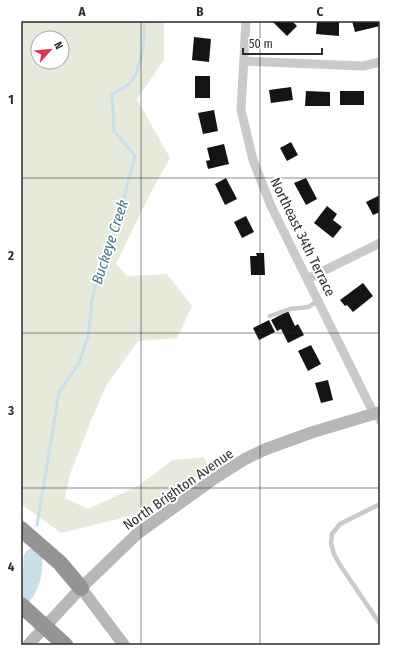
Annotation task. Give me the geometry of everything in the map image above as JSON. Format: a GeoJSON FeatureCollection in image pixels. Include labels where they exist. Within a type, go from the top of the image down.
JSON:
{"type":"FeatureCollection","features":[{"type":"Feature","properties":{"kind":"highway"},"geometry":{"type":"LineString","coordinates":[[21,529],[60,563],[81,588]]}},
{"type":"Feature","properties":{"kind":"highway"},"geometry":{"type":"LineString","coordinates":[[21,605],[65,645]]}},
{"type":"Feature","properties":{"kind":"main road","name":"North Brighton Avenue"},"geometry":{"type":"LineString","coordinates":[[28,645],[81,588],[137,534],[172,508],[245,460],[287,440],[378,417]]}},
{"type":"Feature","properties":{"kind":"main road"},"geometry":{"type":"LineString","coordinates":[[81,588],[124,645]]}},
{"type":"Feature","properties":{"kind":"street","name":"Northeast 34th Terrace"},"geometry":{"type":"LineString","coordinates":[[246,21],[241,110],[253,160],[271,206],[378,417]]}},
{"type":"Feature","properties":{"kind":"street"},"geometry":{"type":"LineString","coordinates":[[244,61],[364,66],[380,62]]}},
{"type":"Feature","properties":{"kind":"street"},"geometry":{"type":"LineString","coordinates":[[307,279],[380,243]]}},
{"type":"Feature","properties":{"kind":"lane"},"geometry":{"type":"LineString","coordinates":[[270,316],[290,309],[308,307],[318,301]]}},
{"type":"Feature","properties":{"kind":"lane"},"geometry":{"type":"LineString","coordinates":[[380,504],[340,524],[332,534],[331,544],[340,565],[380,624]]}},
{"type":"Feature","properties":{"kind":"shaded area"},"geometry":{"type":"Polygon","coordinates":[[[21,21],[164,21],[164,60],[137,99],[170,158],[150,194],[116,264],[127,276],[167,274],[192,306],[177,338],[138,341],[106,386],[70,474],[65,498],[88,509],[138,486],[173,460],[203,457],[210,467],[142,513],[61,533],[21,504],[21,21]]]}},
{"type":"Feature","properties":{"kind":"building"},"geometry":{"type":"Polygon","coordinates":[[[272,21],[292,21],[297,26],[287,36],[272,21]]]}},
{"type":"Feature","properties":{"kind":"building"},"geometry":{"type":"Polygon","coordinates":[[[317,21],[339,21],[339,36],[316,34],[317,21]]]}},
{"type":"Feature","properties":{"kind":"building"},"geometry":{"type":"Polygon","coordinates":[[[352,21],[380,21],[380,26],[355,32],[352,21]]]}},
{"type":"Feature","properties":{"kind":"building"},"geometry":{"type":"Polygon","coordinates":[[[194,37],[211,39],[209,62],[192,60],[194,37]]]}},
{"type":"Feature","properties":{"kind":"building"},"geometry":{"type":"Polygon","coordinates":[[[195,76],[210,76],[210,98],[195,98],[195,76]]]}},
{"type":"Feature","properties":{"kind":"building"},"geometry":{"type":"Polygon","coordinates":[[[291,87],[293,100],[271,103],[269,90],[291,87]]]}},
{"type":"Feature","properties":{"kind":"building"},"geometry":{"type":"Polygon","coordinates":[[[306,91],[330,92],[330,106],[305,106],[306,91]]]}},
{"type":"Feature","properties":{"kind":"building"},"geometry":{"type":"Polygon","coordinates":[[[340,91],[364,91],[364,105],[340,105],[340,91]]]}},
{"type":"Feature","properties":{"kind":"building"},"geometry":{"type":"Polygon","coordinates":[[[214,110],[218,131],[203,134],[198,113],[214,110]]]}},
{"type":"Feature","properties":{"kind":"building"},"geometry":{"type":"Polygon","coordinates":[[[291,142],[298,155],[287,161],[280,148],[291,142]]]}},
{"type":"Feature","properties":{"kind":"building"},"geometry":{"type":"Polygon","coordinates":[[[224,144],[229,164],[208,169],[206,161],[210,160],[207,148],[224,144]]]}},
{"type":"Feature","properties":{"kind":"building"},"geometry":{"type":"Polygon","coordinates":[[[226,178],[237,199],[225,205],[215,184],[226,178]]]}},
{"type":"Feature","properties":{"kind":"building"},"geometry":{"type":"Polygon","coordinates":[[[306,178],[317,199],[306,205],[294,183],[306,178]]]}},
{"type":"Feature","properties":{"kind":"building"},"geometry":{"type":"Polygon","coordinates":[[[380,195],[380,212],[373,215],[366,202],[380,195]]]}},
{"type":"Feature","properties":{"kind":"building"},"geometry":{"type":"Polygon","coordinates":[[[327,206],[337,214],[333,220],[342,227],[333,238],[314,223],[327,206]]]}},
{"type":"Feature","properties":{"kind":"building"},"geometry":{"type":"Polygon","coordinates":[[[246,216],[254,232],[242,238],[234,222],[246,216]]]}},
{"type":"Feature","properties":{"kind":"building"},"geometry":{"type":"Polygon","coordinates":[[[256,253],[264,253],[265,275],[251,275],[250,256],[257,256],[256,253]]]}},
{"type":"Feature","properties":{"kind":"building"},"geometry":{"type":"Polygon","coordinates":[[[363,283],[373,296],[353,312],[340,300],[363,283]]]}},
{"type":"Feature","properties":{"kind":"building"},"geometry":{"type":"Polygon","coordinates":[[[288,311],[295,326],[298,324],[304,335],[288,343],[281,329],[277,331],[271,320],[288,311]]]}},
{"type":"Feature","properties":{"kind":"building"},"geometry":{"type":"Polygon","coordinates":[[[269,320],[275,332],[259,340],[253,328],[269,320]]]}},
{"type":"Feature","properties":{"kind":"building"},"geometry":{"type":"Polygon","coordinates":[[[311,345],[321,364],[308,371],[298,351],[311,345]]]}},
{"type":"Feature","properties":{"kind":"building"},"geometry":{"type":"Polygon","coordinates":[[[328,380],[333,400],[321,403],[315,383],[328,380]]]}},
{"type":"Feature","properties":{"kind":"waterway","name":"Buckeye Creek"},"geometry":{"type":"LineString","coordinates":[[37,525],[59,392],[79,363],[88,337],[92,300],[102,256],[115,232],[135,156],[114,131],[112,94],[129,84],[137,70],[142,53],[144,35],[143,21]]}},
{"type":"Feature","properties":{"kind":"waterway","name":"Buckeye Creek"},"geometry":{"type":"LineString","coordinates":[[21,597],[31,579],[33,558]]}}]}
